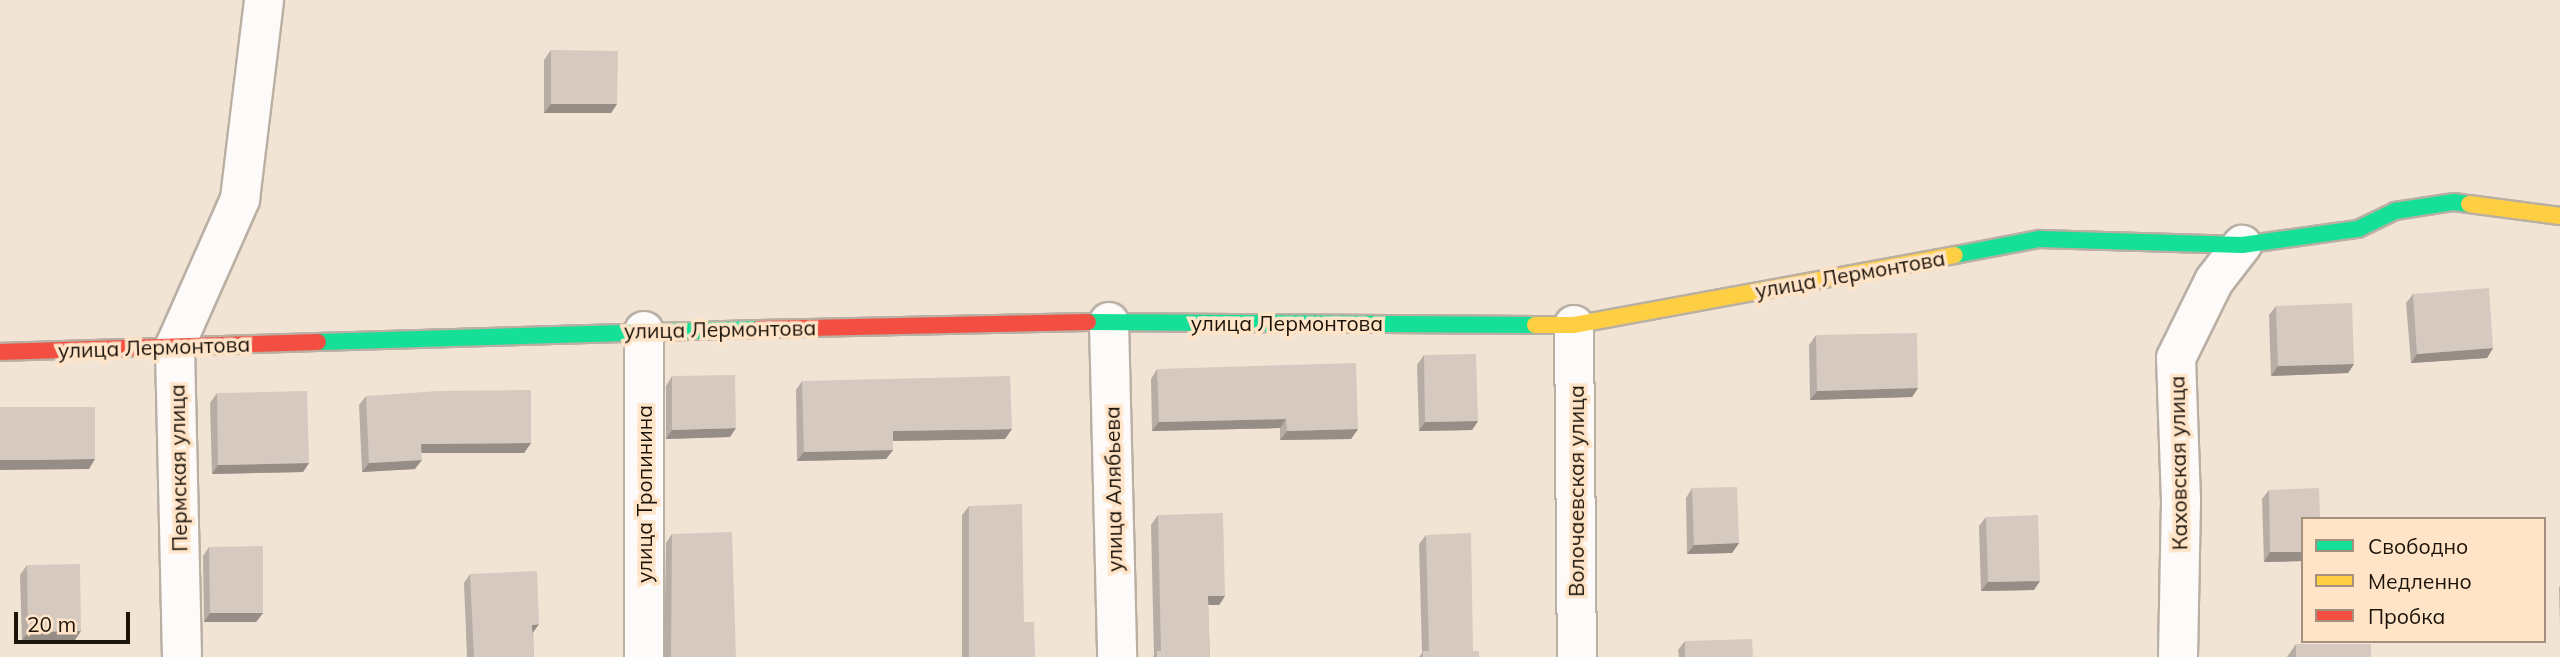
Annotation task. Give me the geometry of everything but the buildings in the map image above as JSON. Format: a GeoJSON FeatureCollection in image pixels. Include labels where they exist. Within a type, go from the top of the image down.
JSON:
{"type":"FeatureCollection","features":[{"type":"Feature","properties":{"kind":"street","name":"Пермская улица"},"geometry":{"type":"LineString","coordinates":[[182,657],[175,346],[240,199],[264,0]]}},
{"type":"Feature","properties":{"kind":"street","name":"улица Лермонтова"},"geometry":{"type":"LineString","coordinates":[[0,352],[644,331],[1109,322],[1574,325],[2039,239],[2242,245],[2358,229],[2395,211],[2454,202],[2560,216]]}},
{"type":"Feature","properties":{"kind":"street","name":"Каховская улица"},"geometry":{"type":"LineString","coordinates":[[2178,657],[2181,501],[2176,358],[2214,281],[2242,245]]}},
{"type":"Feature","properties":{"kind":"street","name":"улица Алябьева"},"geometry":{"type":"LineString","coordinates":[[1109,322],[1117,657]]}},
{"type":"Feature","properties":{"kind":"street","name":"Волочаевская улица"},"geometry":{"type":"LineString","coordinates":[[1574,325],[1577,657]]}},
{"type":"Feature","properties":{"kind":"street","name":"улица Тропинина"},"geometry":{"type":"LineString","coordinates":[[644,331],[645,657]]}},
{"type":"Feature","properties":{"kind":"traffic: fast"},"geometry":{"type":"LineString","coordinates":[[1955,255],[2039,239],[2242,245],[2358,229],[2395,211],[2454,202],[2469,204]]}},
{"type":"Feature","properties":{"kind":"traffic: fast"},"geometry":{"type":"LineString","coordinates":[[1088,322],[1535,325]]}},
{"type":"Feature","properties":{"kind":"traffic: fast"},"geometry":{"type":"LineString","coordinates":[[318,342],[758,329]]}},
{"type":"Feature","properties":{"kind":"traffic: slow"},"geometry":{"type":"LineString","coordinates":[[2469,204],[2560,216]]}},
{"type":"Feature","properties":{"kind":"traffic: slow"},"geometry":{"type":"LineString","coordinates":[[1535,325],[1574,325],[1955,255]]}},
{"type":"Feature","properties":{"kind":"traffic: jam"},"geometry":{"type":"LineString","coordinates":[[758,329],[1088,322]]}},
{"type":"Feature","properties":{"kind":"traffic: jam"},"geometry":{"type":"LineString","coordinates":[[0,352],[318,342]]}}]}
